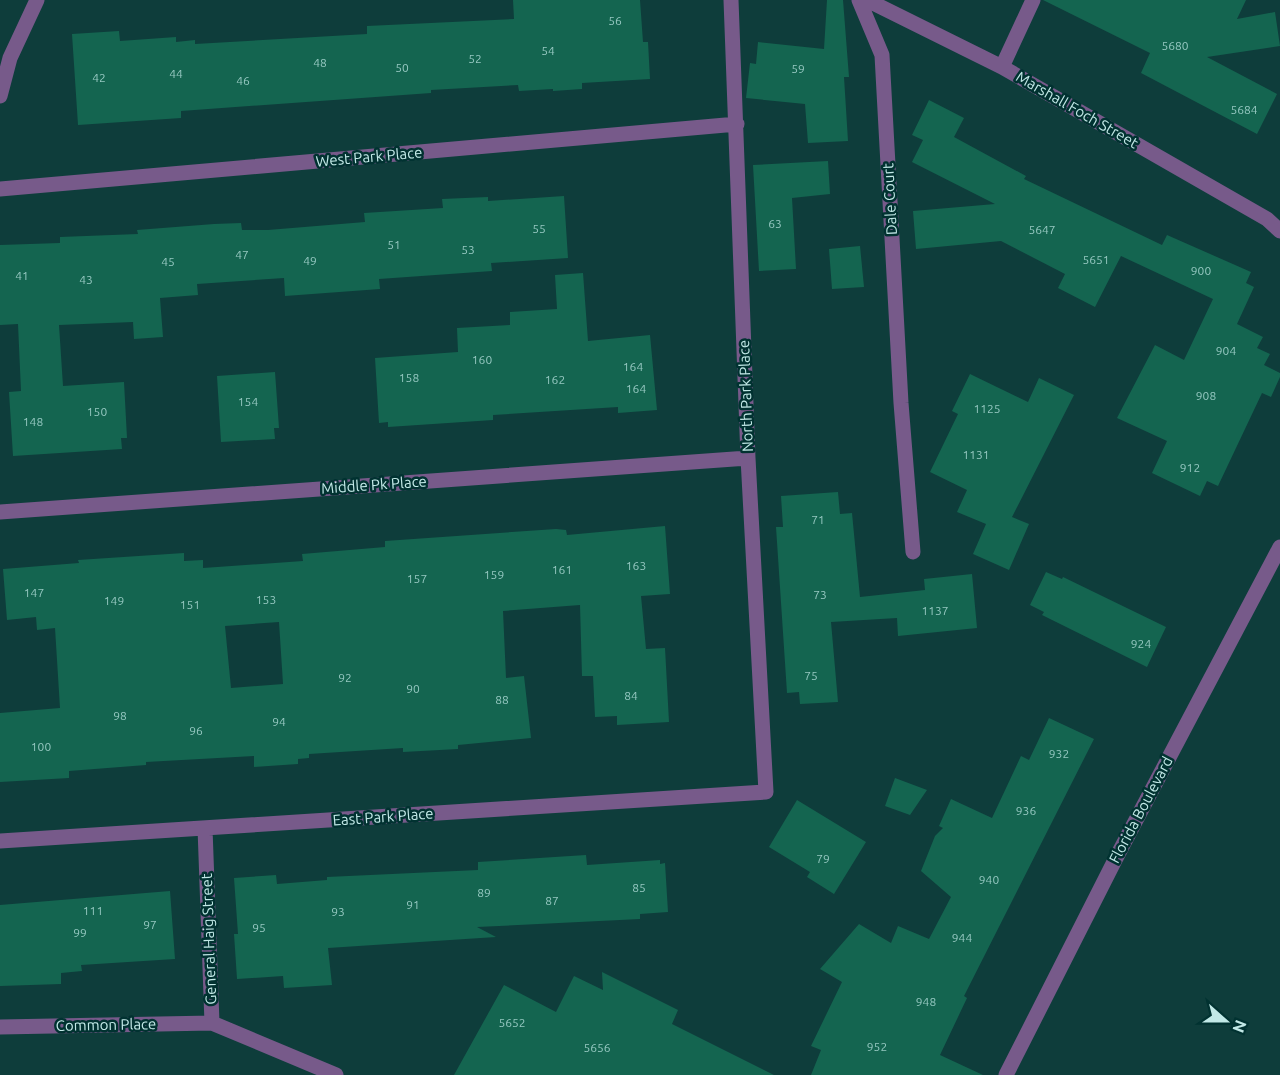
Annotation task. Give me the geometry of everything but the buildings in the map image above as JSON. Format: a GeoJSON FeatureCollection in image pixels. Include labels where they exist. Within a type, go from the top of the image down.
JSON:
{"type":"FeatureCollection","features":[{"type":"Feature","properties":{"kind":"street"},"geometry":{"type":"LineString","coordinates":[[0,96],[10,58],[38,0]]}},
{"type":"Feature","properties":{"kind":"street","name":"North Park Place"},"geometry":{"type":"LineString","coordinates":[[731,0],[748,458],[766,792]]}},
{"type":"Feature","properties":{"kind":"street","name":"Dale Court"},"geometry":{"type":"LineString","coordinates":[[859,0],[882,55],[901,403],[913,552]]}},
{"type":"Feature","properties":{"kind":"street","name":"Marshall Foch Street"},"geometry":{"type":"LineString","coordinates":[[867,0],[1002,67],[1267,219],[1280,231]]}},
{"type":"Feature","properties":{"kind":"street"},"geometry":{"type":"LineString","coordinates":[[1002,67],[1033,0]]}},
{"type":"Feature","properties":{"kind":"street","name":"West Park Place"},"geometry":{"type":"LineString","coordinates":[[0,189],[737,124]]}},
{"type":"Feature","properties":{"kind":"street","name":"Middle Pk Place"},"geometry":{"type":"LineString","coordinates":[[0,512],[748,458]]}},
{"type":"Feature","properties":{"kind":"street","name":"Florida Boulevard"},"geometry":{"type":"LineString","coordinates":[[1006,1075],[1116,858],[1280,547]]}},
{"type":"Feature","properties":{"kind":"street","name":"East Park Place"},"geometry":{"type":"LineString","coordinates":[[0,841],[766,792]]}},
{"type":"Feature","properties":{"kind":"street","name":"General Haig Street"},"geometry":{"type":"LineString","coordinates":[[205,828],[212,1023],[336,1075]]}},
{"type":"Feature","properties":{"kind":"street","name":"Common Place"},"geometry":{"type":"LineString","coordinates":[[0,1027],[212,1023]]}}]}
